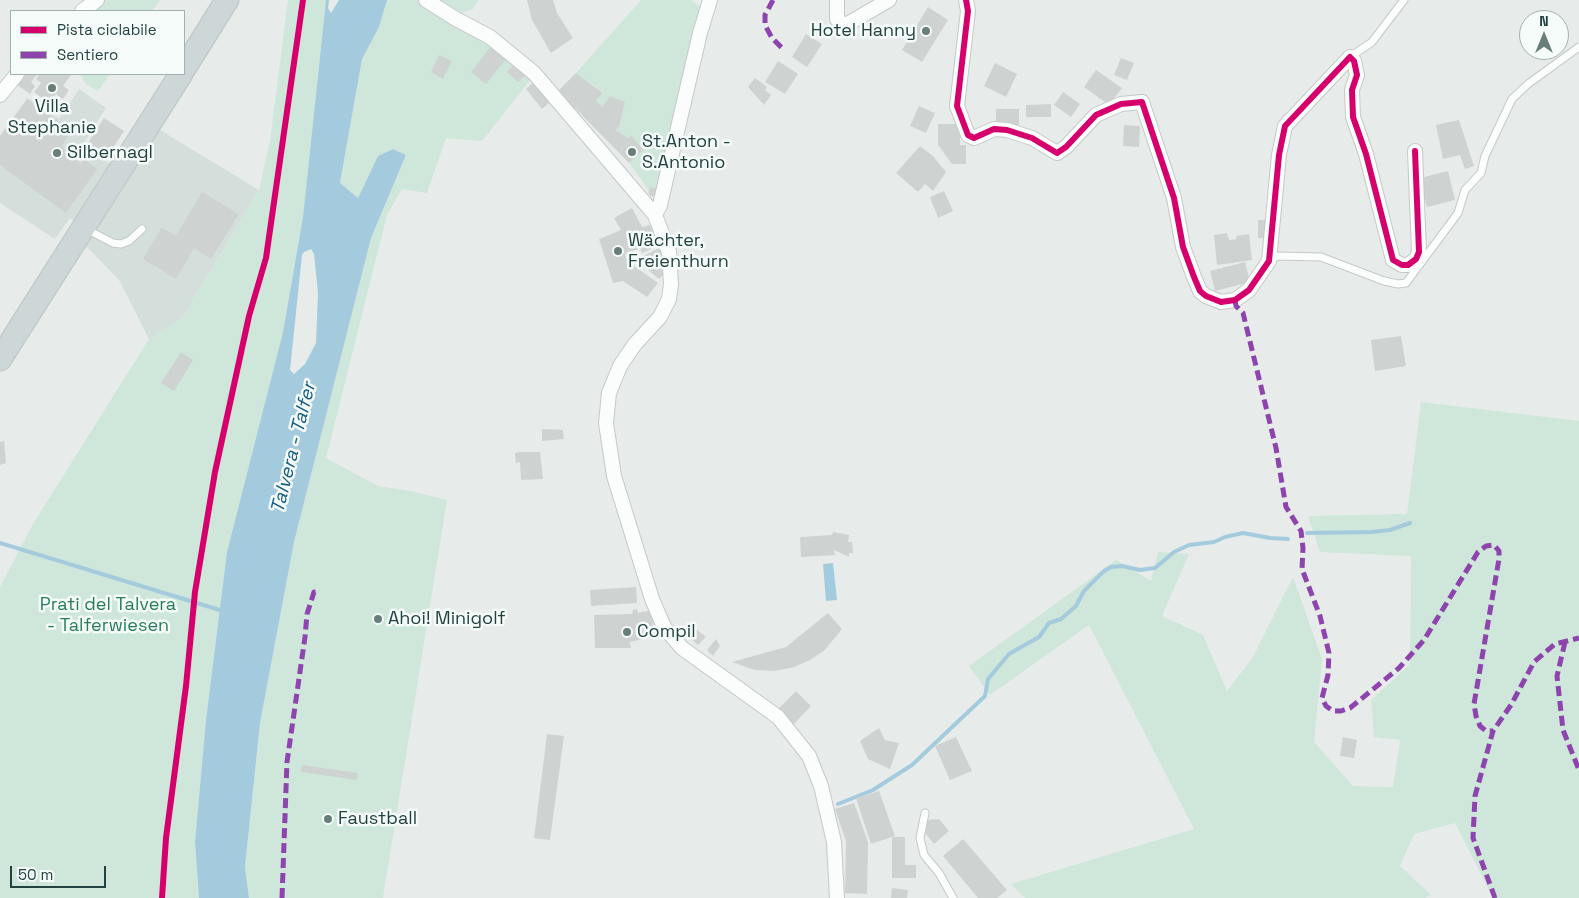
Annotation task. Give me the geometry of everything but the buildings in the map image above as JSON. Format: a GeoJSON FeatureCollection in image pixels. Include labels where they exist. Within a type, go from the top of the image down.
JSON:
{"type":"FeatureCollection","features":[{"type":"Feature","properties":{"kind":"main road"},"geometry":{"type":"LineString","coordinates":[[185,67],[227,0]]}},
{"type":"Feature","properties":{"kind":"main road"},"geometry":{"type":"LineString","coordinates":[[0,359],[180,75]]}},
{"type":"Feature","properties":{"kind":"street"},"geometry":{"type":"LineString","coordinates":[[83,10],[97,0]]}},
{"type":"Feature","properties":{"kind":"street"},"geometry":{"type":"LineString","coordinates":[[426,0],[456,19],[490,36],[534,73],[656,215],[669,252],[671,284],[669,299],[660,317],[635,344],[620,366],[609,393],[606,423],[614,476],[652,598],[664,627],[682,648],[778,716],[809,756],[821,786],[834,842],[838,898]]}},
{"type":"Feature","properties":{"kind":"street"},"geometry":{"type":"LineString","coordinates":[[656,215],[660,205],[700,33],[710,0]]}},
{"type":"Feature","properties":{"kind":"street"},"geometry":{"type":"LineString","coordinates":[[837,0],[837,20],[844,26],[889,0]]}},
{"type":"Feature","properties":{"kind":"street"},"geometry":{"type":"LineString","coordinates":[[966,0],[968,11],[957,106],[968,135],[974,138],[994,129],[1007,130],[1032,138],[1057,153],[1066,147],[1096,116],[1121,104],[1142,102],[1174,198],[1183,247],[1200,291],[1206,296],[1221,302],[1235,300],[1249,290],[1269,261],[1279,154],[1285,126],[1350,57],[1354,61],[1357,75],[1352,90],[1353,117],[1366,154],[1393,260],[1402,265],[1419,261],[1415,151]]}},
{"type":"Feature","properties":{"kind":"street"},"geometry":{"type":"LineString","coordinates":[[0,95],[16,75]]}},
{"type":"Feature","properties":{"kind":"lane"},"geometry":{"type":"LineString","coordinates":[[1350,57],[1372,42],[1404,0]]}},
{"type":"Feature","properties":{"kind":"lane"},"geometry":{"type":"LineString","coordinates":[[1269,261],[1278,256],[1321,257],[1398,284],[1406,282],[1419,261],[1458,213],[1468,186],[1481,173],[1485,156],[1512,99],[1528,84],[1579,47]]}},
{"type":"Feature","properties":{"kind":"lane"},"geometry":{"type":"LineString","coordinates":[[83,228],[113,243],[121,244],[129,241],[142,229]]}},
{"type":"Feature","properties":{"kind":"lane"},"geometry":{"type":"LineString","coordinates":[[925,813],[920,838],[924,855],[939,873],[953,898]]}},
{"type":"Feature","properties":{"kind":"shaded area"},"geometry":{"type":"Polygon","coordinates":[[[79,89],[106,108],[82,146],[112,165],[142,119],[259,190],[182,318],[149,339],[119,280],[88,248],[71,235],[78,223],[70,218],[55,239],[0,203],[0,136],[28,98],[59,119],[79,89]]]}},
{"type":"Feature","properties":{"kind":"green space"},"geometry":{"type":"Polygon","coordinates":[[[97,0],[160,0],[153,10],[84,10],[97,0]]]}},
{"type":"Feature","properties":{"kind":"green space","name":"Prati del Talvera - Talferwiesen"},"geometry":{"type":"Polygon","coordinates":[[[288,0],[326,0],[303,217],[283,332],[227,552],[206,720],[195,842],[199,898],[0,898],[0,587],[33,524],[149,339],[182,318],[259,190],[270,141],[288,0]]]}},
{"type":"Feature","properties":{"kind":"green space"},"geometry":{"type":"Polygon","coordinates":[[[387,0],[478,0],[473,9],[464,12],[457,24],[490,44],[532,78],[482,141],[446,138],[427,193],[402,189],[387,215],[326,458],[378,486],[447,500],[383,898],[249,898],[245,867],[260,723],[294,542],[371,238],[406,155],[393,149],[378,156],[358,198],[340,183],[362,59],[379,27],[387,0]]]}},
{"type":"Feature","properties":{"kind":"green space"},"geometry":{"type":"Polygon","coordinates":[[[641,0],[691,0],[703,9],[657,190],[654,188],[649,190],[629,163],[642,150],[631,136],[628,138],[616,130],[620,124],[625,102],[610,96],[602,107],[596,100],[603,92],[576,73],[641,0]]]}},
{"type":"Feature","properties":{"kind":"green space"},"geometry":{"type":"Polygon","coordinates":[[[81,75],[109,75],[98,91],[86,84],[81,75]]]}},
{"type":"Feature","properties":{"kind":"green space"},"geometry":{"type":"Polygon","coordinates":[[[1421,402],[1579,421],[1579,898],[1493,898],[1455,823],[1414,834],[1400,866],[1431,895],[1424,898],[1025,898],[1011,884],[1194,829],[1089,625],[990,695],[969,666],[1116,560],[1151,581],[1158,552],[1189,554],[1162,616],[1203,635],[1227,691],[1253,657],[1293,577],[1322,659],[1314,742],[1353,786],[1393,787],[1400,740],[1374,737],[1371,700],[1410,664],[1411,556],[1320,552],[1308,516],[1407,514],[1421,402]]]}},
{"type":"Feature","properties":{"kind":"water","name":"Talvera - Talfer"},"geometry":{"type":"Polygon","coordinates":[[[326,0],[329,0],[328,8],[331,13],[339,0],[387,0],[379,27],[362,59],[340,183],[358,198],[378,156],[393,149],[406,155],[371,238],[294,542],[260,723],[245,867],[249,898],[199,898],[195,842],[206,720],[227,552],[283,332],[303,217],[326,0]],[[311,249],[302,255],[290,370],[294,374],[305,364],[316,343],[318,293],[314,254],[311,249]]]}},
{"type":"Feature","properties":{"kind":"water"},"geometry":{"type":"Polygon","coordinates":[[[833,563],[837,600],[826,601],[823,564],[833,563]]]}},
{"type":"Feature","properties":{"kind":"waterway"},"geometry":{"type":"LineString","coordinates":[[1307,533],[1372,532],[1390,530],[1410,523]]}},
{"type":"Feature","properties":{"kind":"waterway"},"geometry":{"type":"LineString","coordinates":[[838,804],[873,790],[912,765],[985,696],[988,679],[1009,654],[1039,637],[1049,623],[1061,619],[1076,606],[1084,591],[1104,571],[1111,567],[1122,566],[1140,570],[1155,568],[1174,552],[1189,545],[1214,542],[1225,537],[1243,533],[1288,539]]}},
{"type":"Feature","properties":{"kind":"waterway"},"geometry":{"type":"LineString","coordinates":[[0,543],[223,611]]}},
{"type":"Feature","properties":{"kind":"marked path"},"geometry":{"type":"LineString","coordinates":[[773,0],[765,15],[765,25],[772,38],[782,48]]}},
{"type":"Feature","properties":{"kind":"marked path"},"geometry":{"type":"LineString","coordinates":[[1235,300],[1236,306],[1243,313],[1276,448],[1286,507],[1301,531],[1303,548],[1302,569],[1320,616],[1329,653],[1328,675],[1322,698],[1326,706],[1333,711],[1350,708],[1399,668],[1424,640],[1478,552],[1486,546],[1494,545],[1499,551],[1499,559],[1474,704],[1480,726],[1486,731],[1493,731]]}},
{"type":"Feature","properties":{"kind":"marked path"},"geometry":{"type":"LineString","coordinates":[[282,898],[287,762],[307,614],[314,592],[317,592]]}},
{"type":"Feature","properties":{"kind":"marked path"},"geometry":{"type":"LineString","coordinates":[[1495,898],[1473,838],[1475,796],[1493,731],[1511,705],[1534,662],[1555,644],[1579,638]]}},
{"type":"Feature","properties":{"kind":"marked path"},"geometry":{"type":"LineString","coordinates":[[1565,642],[1557,676],[1563,730],[1579,770]]}},
{"type":"Feature","properties":{"kind":"cycle path"},"geometry":{"type":"LineString","coordinates":[[162,898],[166,838],[186,686],[195,592],[215,472],[249,316],[266,258],[303,0]]}},
{"type":"Feature","properties":{"kind":"cycle path"},"geometry":{"type":"LineString","coordinates":[[966,0],[968,11],[957,106],[968,135],[974,138],[994,129],[1007,130],[1032,138],[1057,153],[1066,147],[1096,115],[1121,104],[1142,102],[1174,198],[1183,247],[1194,277],[1200,291],[1206,296],[1221,302],[1235,300],[1249,290],[1269,261],[1279,155],[1285,126],[1350,57],[1354,61],[1357,75],[1352,90],[1353,117],[1366,154],[1393,260],[1402,265],[1408,265],[1416,259],[1419,252],[1415,151]]}},
{"type":"Feature","properties":{"kind":"place","name":"Hotel Hanny"},"geometry":{"type":"Point","coordinates":[926,31]}},
{"type":"Feature","properties":{"kind":"place","name":"Villa Stephanie"},"geometry":{"type":"Point","coordinates":[52,88]}},
{"type":"Feature","properties":{"kind":"place","name":"St.Anton - S.Antonio"},"geometry":{"type":"Point","coordinates":[632,152]}},
{"type":"Feature","properties":{"kind":"place","name":"Silbernagl"},"geometry":{"type":"Point","coordinates":[57,153]}},
{"type":"Feature","properties":{"kind":"place","name":"Wächter, Freienthurn"},"geometry":{"type":"Point","coordinates":[618,251]}},
{"type":"Feature","properties":{"kind":"place","name":"Ahoi! Minigolf"},"geometry":{"type":"Point","coordinates":[378,619]}},
{"type":"Feature","properties":{"kind":"place","name":"Compil"},"geometry":{"type":"Point","coordinates":[627,632]}},
{"type":"Feature","properties":{"kind":"place","name":"Faustball"},"geometry":{"type":"Point","coordinates":[328,819]}}]}
